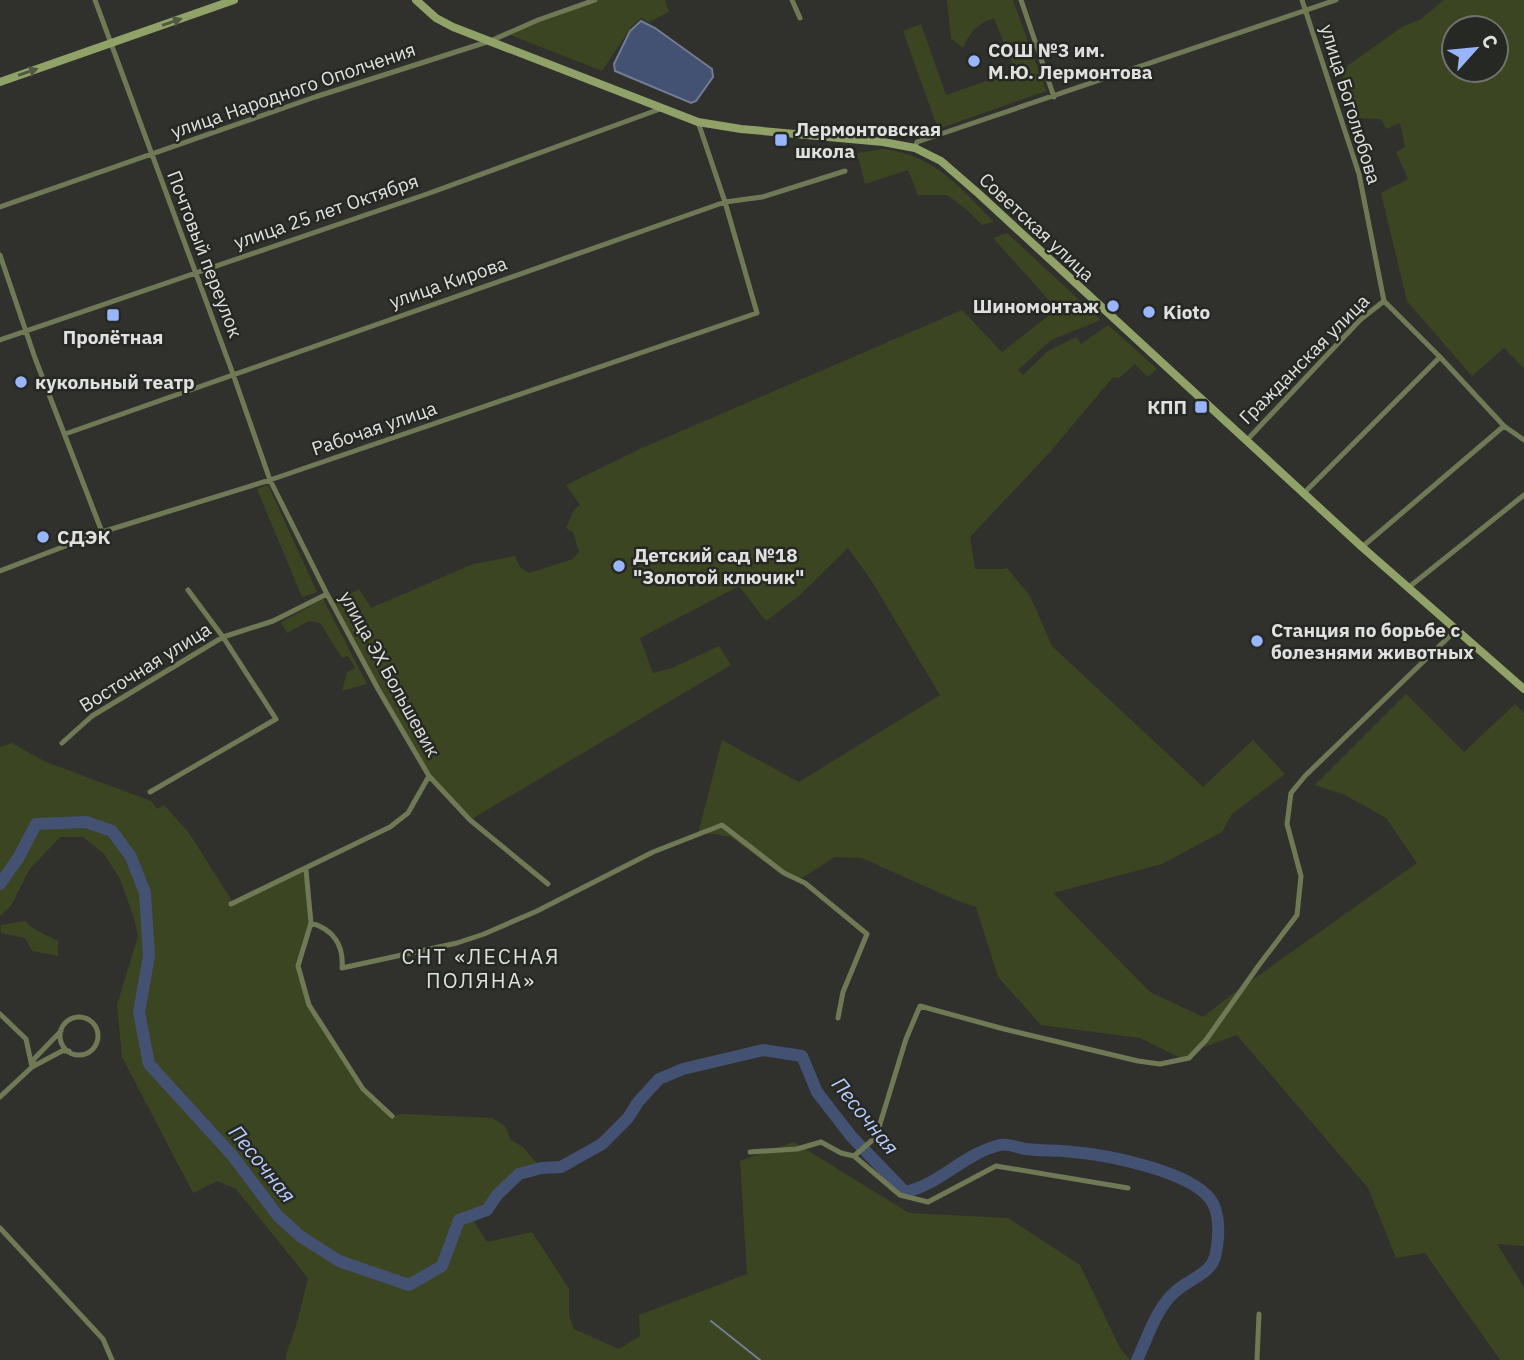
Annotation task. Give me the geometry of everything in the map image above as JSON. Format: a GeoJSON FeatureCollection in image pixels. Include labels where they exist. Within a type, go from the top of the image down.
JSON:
{"type":"FeatureCollection","features":[{"type":"Feature","properties":{"kind":"main road"},"geometry":{"type":"LineString","coordinates":[[0,82],[234,0]]}},
{"type":"Feature","properties":{"kind":"main road","name":"Советская улица"},"geometry":{"type":"LineString","coordinates":[[416,0],[436,18],[453,27],[698,122],[741,129],[884,142],[915,148],[941,161],[1362,547],[1524,689]]}},
{"type":"Feature","properties":{"kind":"street","name":"Почтовый переулок"},"geometry":{"type":"LineString","coordinates":[[95,0],[270,480]]}},
{"type":"Feature","properties":{"kind":"street","name":"улица Народного Ополчения"},"geometry":{"type":"LineString","coordinates":[[0,207],[316,97],[490,41],[538,20],[595,0]]}},
{"type":"Feature","properties":{"kind":"street"},"geometry":{"type":"LineString","coordinates":[[792,0],[800,18]]}},
{"type":"Feature","properties":{"kind":"street"},"geometry":{"type":"LineString","coordinates":[[1021,0],[1054,97]]}},
{"type":"Feature","properties":{"kind":"street","name":"улица Боголюбова"},"geometry":{"type":"LineString","coordinates":[[1302,0],[1359,174],[1384,301]]}},
{"type":"Feature","properties":{"kind":"street"},"geometry":{"type":"LineString","coordinates":[[915,148],[917,142],[940,133],[1054,97],[1336,0]]}},
{"type":"Feature","properties":{"kind":"street","name":"улица 25 лет Октября"},"geometry":{"type":"LineString","coordinates":[[0,340],[427,194],[660,109]]}},
{"type":"Feature","properties":{"kind":"street"},"geometry":{"type":"LineString","coordinates":[[698,122],[725,202]]}},
{"type":"Feature","properties":{"kind":"street","name":"улица Кирова"},"geometry":{"type":"LineString","coordinates":[[65,434],[725,202],[762,197],[845,171]]}},
{"type":"Feature","properties":{"kind":"street","name":"Рабочая улица"},"geometry":{"type":"LineString","coordinates":[[0,571],[102,532],[270,480],[757,313],[725,202]]}},
{"type":"Feature","properties":{"kind":"street"},"geometry":{"type":"LineString","coordinates":[[0,255],[26,332],[102,532]]}},
{"type":"Feature","properties":{"kind":"street"},"geometry":{"type":"LineString","coordinates":[[1384,301],[1504,426],[1524,440]]}},
{"type":"Feature","properties":{"kind":"street","name":"Гражданская улица"},"geometry":{"type":"LineString","coordinates":[[1247,440],[1360,320],[1384,301]]}},
{"type":"Feature","properties":{"kind":"street"},"geometry":{"type":"LineString","coordinates":[[1304,493],[1440,357]]}},
{"type":"Feature","properties":{"kind":"street"},"geometry":{"type":"LineString","coordinates":[[1362,547],[1504,426]]}},
{"type":"Feature","properties":{"kind":"street","name":"улица ЭХ Большевик"},"geometry":{"type":"LineString","coordinates":[[270,480],[378,689],[429,776],[470,820],[548,884]]}},
{"type":"Feature","properties":{"kind":"street"},"geometry":{"type":"LineString","coordinates":[[1409,587],[1524,495]]}},
{"type":"Feature","properties":{"kind":"street"},"geometry":{"type":"LineString","coordinates":[[150,792],[276,719],[223,637],[188,590]]}},
{"type":"Feature","properties":{"kind":"street","name":"Восточная улица"},"geometry":{"type":"LineString","coordinates":[[62,743],[92,716],[223,637],[273,621],[327,594]]}},
{"type":"Feature","properties":{"kind":"street"},"geometry":{"type":"LineString","coordinates":[[854,1156],[876,1137],[906,1039],[920,1006],[1138,1061],[1160,1064],[1189,1058],[1206,1040],[1297,915],[1301,876],[1287,824],[1291,793],[1305,776],[1457,629]]}},
{"type":"Feature","properties":{"kind":"street"},"geometry":{"type":"LineString","coordinates":[[231,904],[390,827],[408,813],[429,776]]}},
{"type":"Feature","properties":{"kind":"street"},"geometry":{"type":"LineString","coordinates":[[311,923],[325,927],[336,937],[343,961],[342,968],[457,943],[537,911],[653,852],[722,825],[784,873],[805,883],[867,934],[844,992],[838,1018]]}},
{"type":"Feature","properties":{"kind":"street"},"geometry":{"type":"LineString","coordinates":[[306,870],[311,923],[298,965],[309,1005],[363,1089],[392,1116]]}},
{"type":"Feature","properties":{"kind":"street"},"geometry":{"type":"LineString","coordinates":[[0,1014],[26,1039],[32,1067]]}},
{"type":"Feature","properties":{"kind":"street"},"geometry":{"type":"LineString","coordinates":[[0,1097],[32,1067],[62,1051],[81,1054],[92,1049],[98,1038],[96,1027],[87,1018],[75,1017],[65,1023],[61,1031],[34,1059],[32,1067]]}},
{"type":"Feature","properties":{"kind":"street"},"geometry":{"type":"LineString","coordinates":[[61,1031],[62,1042],[69,1051]]}},
{"type":"Feature","properties":{"kind":"street"},"geometry":{"type":"LineString","coordinates":[[750,1152],[797,1149],[821,1142],[841,1153],[854,1156],[900,1195],[928,1202],[996,1166],[1128,1188]]}},
{"type":"Feature","properties":{"kind":"street"},"geometry":{"type":"LineString","coordinates":[[0,1228],[103,1339],[112,1360]]}},
{"type":"Feature","properties":{"kind":"street"},"geometry":{"type":"LineString","coordinates":[[1258,1360],[1259,1314]]}},
{"type":"Feature","properties":{"kind":"green space"},"geometry":{"type":"Polygon","coordinates":[[[599,0],[665,0],[669,12],[649,22],[641,18],[632,26],[602,71],[508,34],[599,0]]]}},
{"type":"Feature","properties":{"kind":"green space","name":"СОШ №3 им. М.Ю. Лермонтова"},"geometry":{"type":"Polygon","coordinates":[[[947,0],[1013,0],[1046,91],[938,129],[903,31],[921,24],[946,95],[1015,71],[994,18],[975,29],[963,48],[951,38],[947,0]]]}},
{"type":"Feature","properties":{"kind":"green space"},"geometry":{"type":"Polygon","coordinates":[[[1444,0],[1524,0],[1524,368],[1504,348],[1472,376],[1407,301],[1381,193],[1408,179],[1396,152],[1405,147],[1400,123],[1386,129],[1381,119],[1355,118],[1340,87],[1347,66],[1402,27],[1421,19],[1444,0]]]}},
{"type":"Feature","properties":{"kind":"green space"},"geometry":{"type":"Polygon","coordinates":[[[884,149],[918,158],[932,166],[958,185],[994,222],[982,225],[947,195],[918,195],[908,170],[865,184],[857,153],[884,149]]]}},
{"type":"Feature","properties":{"kind":"green space"},"geometry":{"type":"Polygon","coordinates":[[[1007,233],[1101,320],[1051,340],[1018,370],[1023,375],[1048,351],[1076,337],[1081,344],[1108,325],[1157,369],[1148,377],[1135,364],[1119,378],[1113,377],[1050,452],[970,537],[975,569],[1006,567],[1030,596],[1052,646],[1203,787],[1253,740],[1285,774],[1232,814],[1222,832],[1162,864],[1053,893],[1150,992],[1203,1017],[1417,863],[1386,818],[1345,795],[1315,785],[1406,694],[1464,752],[1515,704],[1524,713],[1524,1246],[1497,1244],[1524,1287],[1524,1360],[1500,1360],[1425,1253],[1396,1258],[1368,1188],[1237,1035],[1196,1050],[1183,1059],[1140,1038],[1041,1025],[998,977],[976,907],[862,858],[835,857],[802,878],[779,873],[731,837],[698,834],[722,740],[799,782],[940,695],[871,580],[848,548],[799,596],[766,621],[739,586],[640,638],[653,673],[672,668],[719,646],[731,665],[470,820],[429,776],[333,604],[359,589],[371,608],[473,564],[515,556],[520,567],[529,573],[573,559],[579,552],[573,532],[566,528],[574,510],[580,505],[566,485],[642,448],[962,310],[1002,352],[1057,309],[993,238],[1007,233]]]}},
{"type":"Feature","properties":{"kind":"green space"},"geometry":{"type":"Polygon","coordinates":[[[268,485],[317,592],[302,597],[257,489],[268,485]]]}},
{"type":"Feature","properties":{"kind":"green space"},"geometry":{"type":"Polygon","coordinates":[[[323,599],[367,684],[342,691],[347,672],[355,668],[348,656],[342,658],[320,623],[309,621],[287,633],[281,622],[323,599]]]}},
{"type":"Feature","properties":{"kind":"green space"},"geometry":{"type":"Polygon","coordinates":[[[12,743],[46,762],[151,801],[157,809],[164,805],[189,833],[232,901],[305,867],[311,923],[298,966],[309,1005],[363,1089],[392,1116],[404,1114],[492,1118],[505,1126],[511,1140],[523,1147],[541,1168],[518,1174],[474,1222],[487,1242],[532,1232],[569,1289],[569,1315],[574,1329],[619,1349],[640,1336],[639,1315],[747,1274],[740,1161],[794,1142],[909,1213],[1008,1218],[1080,1265],[1120,1348],[1130,1360],[286,1360],[308,1278],[236,1189],[217,1181],[193,1193],[122,1057],[117,1005],[138,936],[120,879],[104,854],[83,837],[60,837],[29,870],[11,906],[0,916],[0,747],[12,743]]]}},
{"type":"Feature","properties":{"kind":"green space"},"geometry":{"type":"Polygon","coordinates":[[[25,921],[34,929],[58,941],[58,956],[32,951],[25,938],[1,933],[1,925],[25,921]]]}},
{"type":"Feature","properties":{"kind":"water"},"geometry":{"type":"Polygon","coordinates":[[[641,21],[712,69],[713,77],[696,101],[691,103],[615,71],[614,64],[630,31],[641,21]]]}},
{"type":"Feature","properties":{"kind":"waterway","name":"Песочная"},"geometry":{"type":"LineString","coordinates":[[0,884],[19,857],[36,824],[86,822],[112,831],[131,857],[145,893],[149,956],[139,1012],[149,1064],[232,1155],[278,1216],[300,1236],[339,1261],[409,1285],[442,1266],[459,1220],[487,1210],[497,1195],[519,1174],[541,1168],[561,1167],[602,1144],[628,1118],[638,1102],[659,1079],[683,1069],[763,1050],[802,1056],[817,1092],[851,1136],[905,1192],[929,1183],[987,1149],[1003,1145],[1032,1150],[1067,1151],[1127,1161],[1167,1173],[1200,1190],[1211,1200],[1218,1220],[1215,1257],[1208,1268],[1169,1298],[1153,1323],[1137,1360]]}},
{"type":"Feature","properties":{"kind":"waterway"},"geometry":{"type":"LineString","coordinates":[[711,1321],[760,1360]]}},
{"type":"Feature","properties":{"kind":"place","name":"СОШ №3 им. М.Ю. Лермонтова"},"geometry":{"type":"Point","coordinates":[974,61]}},
{"type":"Feature","properties":{"kind":"place","name":"Лермонтовская школа"},"geometry":{"type":"Point","coordinates":[781,140]}},
{"type":"Feature","properties":{"kind":"place","name":"Шиномонтаж"},"geometry":{"type":"Point","coordinates":[1113,306]}},
{"type":"Feature","properties":{"kind":"place","name":"Kioto"},"geometry":{"type":"Point","coordinates":[1149,312]}},
{"type":"Feature","properties":{"kind":"place","name":"Пролётная"},"geometry":{"type":"Point","coordinates":[113,315]}},
{"type":"Feature","properties":{"kind":"place","name":"кукольный театр"},"geometry":{"type":"Point","coordinates":[21,382]}},
{"type":"Feature","properties":{"kind":"place","name":"КПП"},"geometry":{"type":"Point","coordinates":[1201,407]}},
{"type":"Feature","properties":{"kind":"place","name":"СДЭК"},"geometry":{"type":"Point","coordinates":[43,537]}},
{"type":"Feature","properties":{"kind":"place","name":"Детский сад №18 \"Золотой ключик\""},"geometry":{"type":"Point","coordinates":[619,566]}},
{"type":"Feature","properties":{"kind":"place","name":"Станция по борьбе с болезнями животных"},"geometry":{"type":"Point","coordinates":[1257,641]}},
{"type":"Feature","properties":{"kind":"district","name":"СНТ «ЛЕСНАЯ ПОЛЯНА»"},"geometry":{"type":"Point","coordinates":[481,969]}}]}
